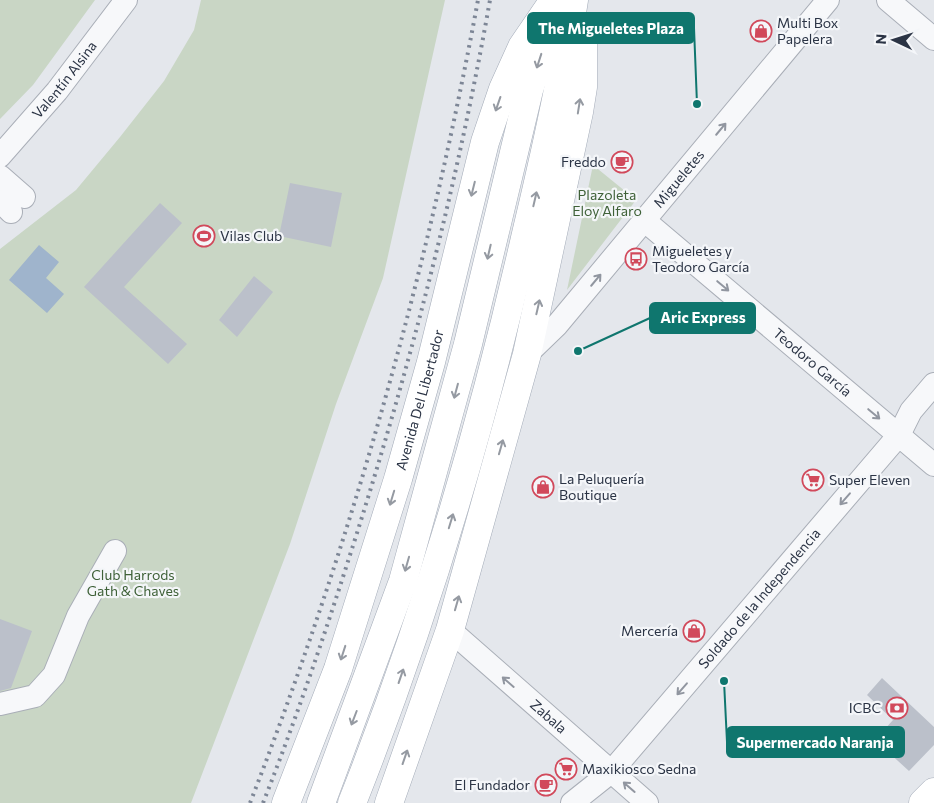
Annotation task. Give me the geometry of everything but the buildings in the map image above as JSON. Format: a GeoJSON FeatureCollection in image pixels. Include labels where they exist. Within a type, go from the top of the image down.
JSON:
{"type":"FeatureCollection","features":[{"type":"Feature","properties":{"kind":"main road","name":"Avenida Del Libertador"},"geometry":{"type":"LineString","coordinates":[[286,803],[338,669],[398,479],[431,362],[485,142],[503,90],[522,47],[554,0]]}},
{"type":"Feature","properties":{"kind":"main road"},"geometry":{"type":"LineString","coordinates":[[321,803],[402,581],[468,344],[527,98],[543,47],[564,0]]}},
{"type":"Feature","properties":{"kind":"main road"},"geometry":{"type":"LineString","coordinates":[[352,803],[388,712],[433,581],[500,349],[546,150],[566,54],[574,0]]}},
{"type":"Feature","properties":{"kind":"main road"},"geometry":{"type":"LineString","coordinates":[[389,803],[450,630],[527,354],[581,95],[582,0]]}},
{"type":"Feature","properties":{"kind":"main road"},"geometry":{"type":"LineString","coordinates":[[923,803],[934,792]]}},
{"type":"Feature","properties":{"kind":"street","name":"Valentín Alsina"},"geometry":{"type":"LineString","coordinates":[[0,156],[57,92],[126,0]]}},
{"type":"Feature","properties":{"kind":"street","name":"Migueletes"},"geometry":{"type":"LineString","coordinates":[[527,354],[557,325],[828,0]]}},
{"type":"Feature","properties":{"kind":"street"},"geometry":{"type":"LineString","coordinates":[[888,0],[934,39]]}},
{"type":"Feature","properties":{"kind":"street"},"geometry":{"type":"LineString","coordinates":[[0,176],[12,203]]}},
{"type":"Feature","properties":{"kind":"street","name":"Teodoro García"},"geometry":{"type":"LineString","coordinates":[[645,221],[934,465]]}},
{"type":"Feature","properties":{"kind":"street","name":"Soldado de la Independencia"},"geometry":{"type":"LineString","coordinates":[[572,803],[611,772],[899,435],[911,411],[934,384]]}},
{"type":"Feature","properties":{"kind":"street"},"geometry":{"type":"LineString","coordinates":[[0,704],[35,696],[54,676],[78,616],[115,551]]}},
{"type":"Feature","properties":{"kind":"street","name":"Zabala"},"geometry":{"type":"LineString","coordinates":[[450,630],[647,803]]}},
{"type":"Feature","properties":{"kind":"green space"},"geometry":{"type":"Polygon","coordinates":[[[0,0],[95,0],[33,85],[0,119],[0,0]]]}},
{"type":"Feature","properties":{"kind":"green space","name":"Club Harrods Gath & Chaves"},"geometry":{"type":"Polygon","coordinates":[[[201,0],[445,0],[383,278],[336,404],[290,544],[191,803],[0,803],[0,249],[76,190],[120,137],[164,81],[194,30],[201,0]]]}},
{"type":"Feature","properties":{"kind":"green space","name":"Plazoleta Eloy Alfaro"},"geometry":{"type":"Polygon","coordinates":[[[593,165],[636,200],[567,290],[593,165]]]}},
{"type":"Feature","properties":{"kind":"water"},"geometry":{"type":"Polygon","coordinates":[[[39,245],[59,262],[46,278],[64,294],[47,313],[9,280],[39,245]]]}},
{"type":"Feature","properties":{"kind":"railway"},"geometry":{"type":"LineString","coordinates":[[250,803],[321,607],[383,407],[435,205],[458,103],[478,0]]}},
{"type":"Feature","properties":{"kind":"railway"},"geometry":{"type":"LineString","coordinates":[[263,803],[327,625],[362,517],[400,389],[450,196],[490,0]]}},
{"type":"Feature","properties":{"kind":"place","name":"Multi Box Papelera"},"geometry":{"type":"Point","coordinates":[761,31]}},
{"type":"Feature","properties":{"kind":"place","name":"The Migueletes Plaza"},"geometry":{"type":"Point","coordinates":[697,104]}},
{"type":"Feature","properties":{"kind":"place","name":"Freddo"},"geometry":{"type":"Point","coordinates":[622,162]}},
{"type":"Feature","properties":{"kind":"place","name":"Vilas Club"},"geometry":{"type":"Point","coordinates":[204,236]}},
{"type":"Feature","properties":{"kind":"place","name":"Migueletes y Teodoro García"},"geometry":{"type":"Point","coordinates":[636,259]}},
{"type":"Feature","properties":{"kind":"place","name":"Aric Express"},"geometry":{"type":"Point","coordinates":[578,351]}},
{"type":"Feature","properties":{"kind":"place","name":"Super Eleven"},"geometry":{"type":"Point","coordinates":[813,480]}},
{"type":"Feature","properties":{"kind":"place","name":"La Peluquería Boutique"},"geometry":{"type":"Point","coordinates":[543,487]}},
{"type":"Feature","properties":{"kind":"place","name":"Mercería"},"geometry":{"type":"Point","coordinates":[694,631]}},
{"type":"Feature","properties":{"kind":"place","name":"Supermercado Naranja"},"geometry":{"type":"Point","coordinates":[724,681]}},
{"type":"Feature","properties":{"kind":"place","name":"ICBC"},"geometry":{"type":"Point","coordinates":[897,708]}},
{"type":"Feature","properties":{"kind":"place","name":"Maxikiosco Sedna"},"geometry":{"type":"Point","coordinates":[566,769]}},
{"type":"Feature","properties":{"kind":"place","name":"El Fundador"},"geometry":{"type":"Point","coordinates":[546,785]}}]}
